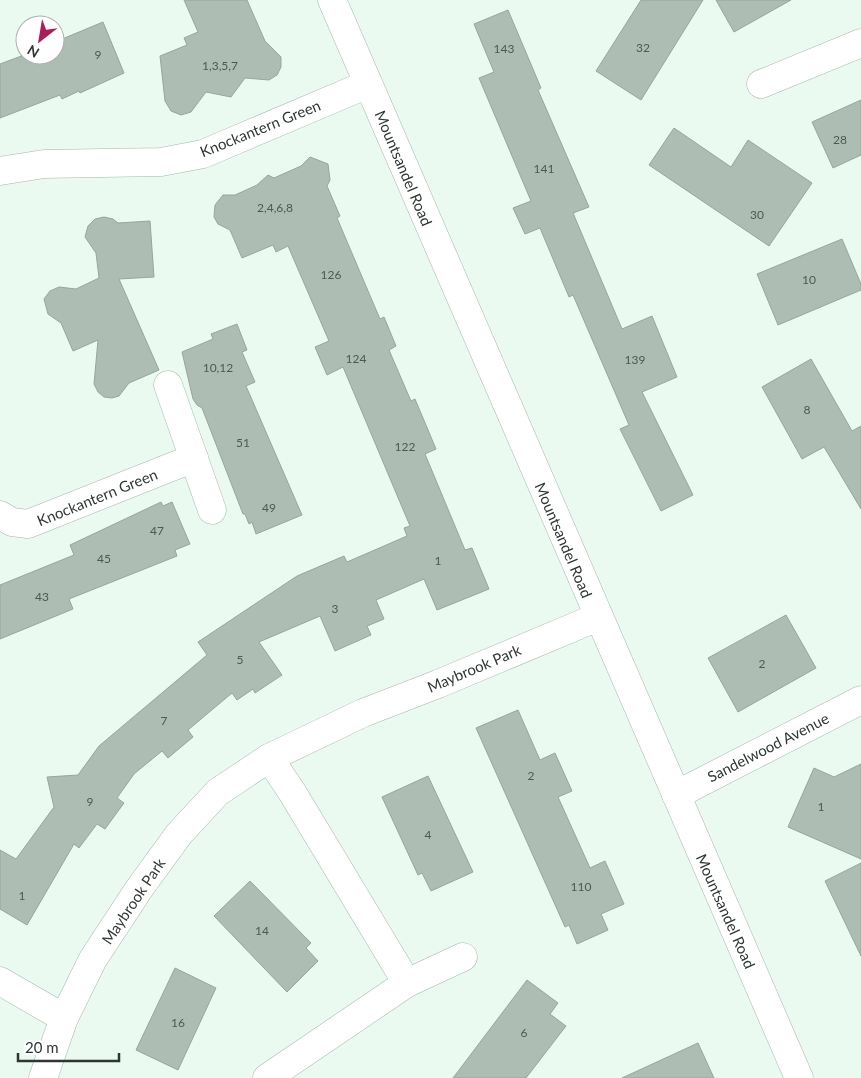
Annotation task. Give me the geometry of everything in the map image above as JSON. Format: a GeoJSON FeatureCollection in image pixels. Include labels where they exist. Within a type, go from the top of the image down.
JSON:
{"type":"FeatureCollection","features":[{"type":"Feature","properties":{"kind":"street","name":"Mountsandel Road"},"geometry":{"type":"LineString","coordinates":[[332,0],[598,617],[800,1078]]}},
{"type":"Feature","properties":{"kind":"street"},"geometry":{"type":"LineString","coordinates":[[761,84],[861,43]]}},
{"type":"Feature","properties":{"kind":"street","name":"Knockantern Green"},"geometry":{"type":"LineString","coordinates":[[0,171],[44,164],[161,162],[203,154],[368,84]]}},
{"type":"Feature","properties":{"kind":"street"},"geometry":{"type":"LineString","coordinates":[[168,385],[212,510]]}},
{"type":"Feature","properties":{"kind":"street","name":"Knockantern Green"},"geometry":{"type":"LineString","coordinates":[[0,515],[12,522],[28,524],[194,458]]}},
{"type":"Feature","properties":{"kind":"street","name":"Maybrook Park"},"geometry":{"type":"LineString","coordinates":[[43,1078],[64,1018],[94,959],[139,889],[179,834],[218,792],[269,758],[363,713],[438,684],[598,617]]}},
{"type":"Feature","properties":{"kind":"street","name":"Sandelwood Avenue"},"geometry":{"type":"LineString","coordinates":[[676,795],[861,700]]}},
{"type":"Feature","properties":{"kind":"street"},"geometry":{"type":"LineString","coordinates":[[269,758],[292,792],[407,983]]}},
{"type":"Feature","properties":{"kind":"street"},"geometry":{"type":"LineString","coordinates":[[268,1078],[407,983],[463,956]]}},
{"type":"Feature","properties":{"kind":"street"},"geometry":{"type":"LineString","coordinates":[[0,981],[64,1018]]}},
{"type":"Feature","properties":{"kind":"building"},"geometry":{"type":"Polygon","coordinates":[[[184,0],[247,0],[265,41],[281,57],[281,67],[277,75],[269,80],[245,78],[231,97],[206,92],[191,112],[181,115],[171,111],[165,101],[160,56],[187,45],[184,38],[198,32],[184,0]]]}},
{"type":"Feature","properties":{"kind":"building"},"geometry":{"type":"Polygon","coordinates":[[[641,0],[703,0],[641,100],[596,71],[641,0]]]}},
{"type":"Feature","properties":{"kind":"building"},"geometry":{"type":"Polygon","coordinates":[[[716,0],[791,0],[734,32],[716,0]]]}},
{"type":"Feature","properties":{"kind":"building"},"geometry":{"type":"Polygon","coordinates":[[[508,10],[541,88],[538,90],[589,207],[573,213],[622,329],[652,316],[677,377],[642,392],[693,495],[661,511],[620,429],[629,425],[573,295],[569,297],[540,228],[525,234],[513,208],[531,201],[479,78],[494,72],[474,24],[508,10]]]}},
{"type":"Feature","properties":{"kind":"building"},"geometry":{"type":"Polygon","coordinates":[[[103,22],[124,73],[80,93],[79,91],[62,99],[60,95],[0,118],[0,64],[15,58],[15,65],[65,65],[65,38],[103,22]]]}},
{"type":"Feature","properties":{"kind":"building"},"geometry":{"type":"Polygon","coordinates":[[[861,100],[861,155],[833,168],[812,122],[861,100]]]}},
{"type":"Feature","properties":{"kind":"building"},"geometry":{"type":"Polygon","coordinates":[[[674,128],[731,167],[748,140],[812,183],[769,246],[649,165],[674,128]]]}},
{"type":"Feature","properties":{"kind":"building"},"geometry":{"type":"Polygon","coordinates":[[[310,157],[328,164],[330,180],[327,186],[340,216],[337,218],[380,319],[384,317],[396,346],[389,350],[411,401],[415,399],[436,449],[425,454],[465,550],[472,548],[489,589],[437,610],[424,579],[376,600],[384,619],[367,626],[371,635],[335,651],[320,616],[259,642],[282,675],[255,693],[253,689],[237,700],[232,693],[188,730],[193,737],[168,758],[162,751],[134,774],[117,798],[124,803],[105,829],[97,824],[79,848],[74,844],[27,925],[0,909],[0,850],[16,859],[54,807],[47,777],[78,775],[99,746],[207,655],[198,642],[297,576],[344,556],[347,562],[407,536],[404,528],[410,526],[343,367],[327,375],[315,347],[329,341],[288,246],[276,252],[273,245],[242,258],[230,230],[218,224],[214,217],[215,205],[223,195],[235,195],[257,185],[268,175],[274,178],[301,166],[310,157]]]}},
{"type":"Feature","properties":{"kind":"building"},"geometry":{"type":"Polygon","coordinates":[[[104,217],[113,219],[118,223],[150,221],[154,277],[119,279],[159,370],[129,383],[119,396],[112,398],[104,397],[98,392],[94,384],[98,340],[73,351],[61,323],[48,314],[44,299],[50,291],[59,287],[76,289],[99,278],[96,253],[85,237],[88,226],[95,219],[104,217]]]}},
{"type":"Feature","properties":{"kind":"building"},"geometry":{"type":"Polygon","coordinates":[[[842,239],[861,284],[861,290],[778,325],[757,274],[842,239]]]}},
{"type":"Feature","properties":{"kind":"building"},"geometry":{"type":"Polygon","coordinates":[[[237,324],[247,350],[242,352],[255,382],[246,386],[302,515],[256,534],[252,522],[249,524],[245,514],[243,514],[202,408],[193,399],[182,352],[213,339],[211,334],[237,324]]]}},
{"type":"Feature","properties":{"kind":"building"},"geometry":{"type":"Polygon","coordinates":[[[811,359],[852,431],[861,426],[861,509],[824,447],[802,459],[762,387],[811,359]]]}},
{"type":"Feature","properties":{"kind":"building"},"geometry":{"type":"Polygon","coordinates":[[[161,502],[163,506],[172,502],[190,544],[175,550],[177,556],[69,599],[73,609],[0,639],[0,585],[74,555],[70,545],[161,502]]]}},
{"type":"Feature","properties":{"kind":"building"},"geometry":{"type":"Polygon","coordinates":[[[786,615],[816,668],[738,712],[708,658],[786,615]]]}},
{"type":"Feature","properties":{"kind":"building"},"geometry":{"type":"Polygon","coordinates":[[[518,710],[540,760],[555,753],[572,791],[558,797],[590,868],[605,861],[624,904],[601,914],[608,930],[577,944],[569,925],[565,927],[476,728],[518,710]]]}},
{"type":"Feature","properties":{"kind":"building"},"geometry":{"type":"Polygon","coordinates":[[[861,764],[861,859],[788,827],[814,768],[834,777],[861,764]]]}},
{"type":"Feature","properties":{"kind":"building"},"geometry":{"type":"Polygon","coordinates":[[[428,776],[473,872],[431,891],[422,873],[418,875],[382,797],[428,776]]]}},
{"type":"Feature","properties":{"kind":"building"},"geometry":{"type":"Polygon","coordinates":[[[861,863],[861,956],[825,881],[861,863]]]}},
{"type":"Feature","properties":{"kind":"building"},"geometry":{"type":"Polygon","coordinates":[[[250,881],[311,943],[306,948],[318,961],[287,992],[214,916],[250,881]]]}},
{"type":"Feature","properties":{"kind":"building"},"geometry":{"type":"Polygon","coordinates":[[[175,968],[216,988],[178,1070],[136,1050],[175,968]]]}},
{"type":"Feature","properties":{"kind":"building"},"geometry":{"type":"Polygon","coordinates":[[[527,980],[558,1003],[550,1014],[566,1026],[526,1078],[453,1078],[527,980]]]}},
{"type":"Feature","properties":{"kind":"building"},"geometry":{"type":"Polygon","coordinates":[[[698,1043],[714,1078],[622,1078],[698,1043]]]}}]}
